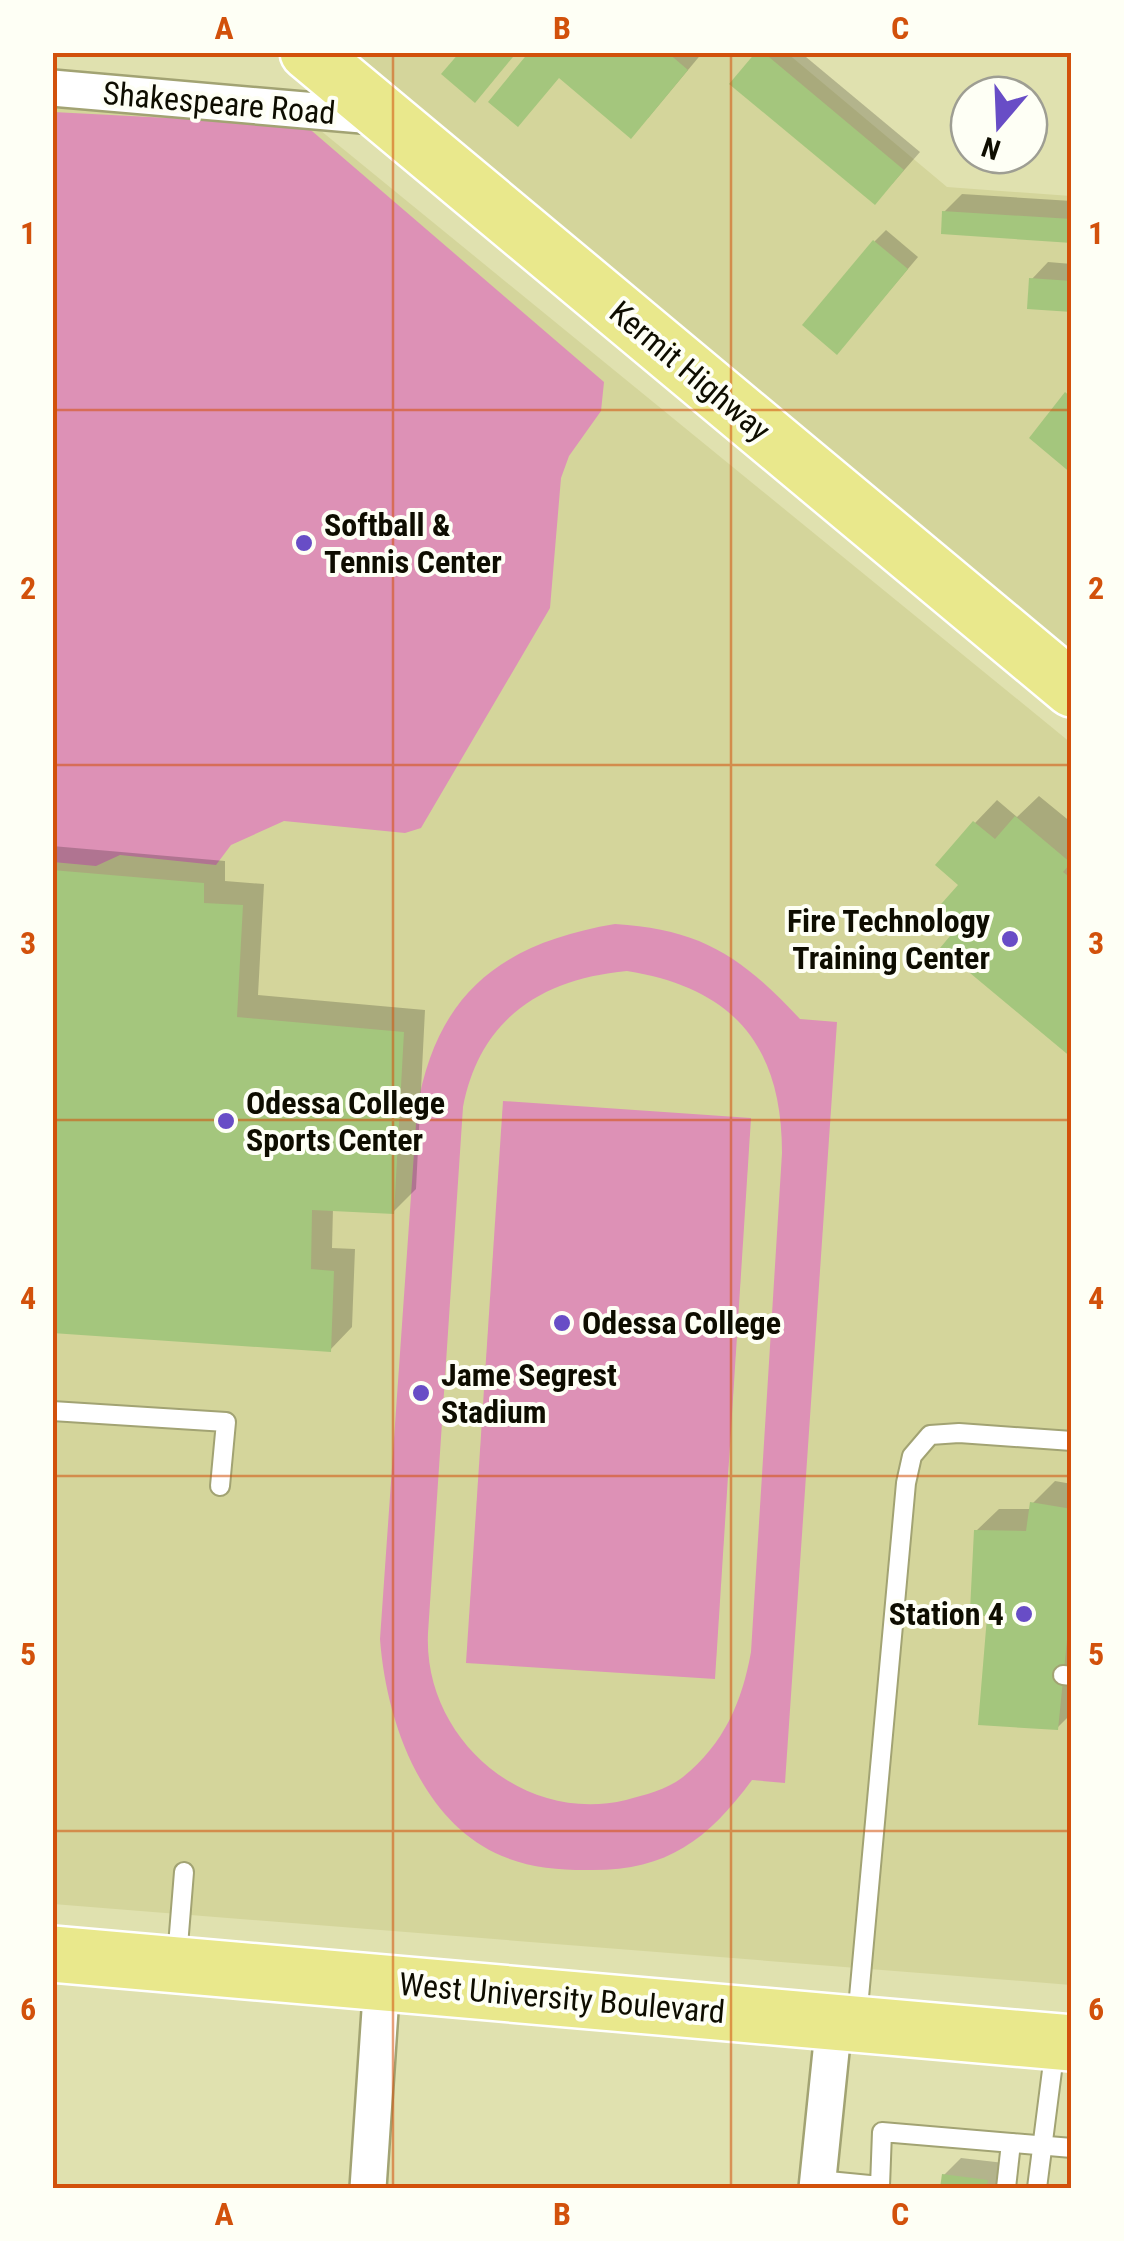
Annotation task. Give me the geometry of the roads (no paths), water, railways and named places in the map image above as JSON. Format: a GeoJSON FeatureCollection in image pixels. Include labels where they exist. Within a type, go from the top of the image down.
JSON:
{"type":"FeatureCollection","features":[{"type":"Feature","properties":{"kind":"main road","name":"Kermit Highway"},"geometry":{"type":"LineString","coordinates":[[308,52],[1072,689]]}},
{"type":"Feature","properties":{"kind":"main road","name":"West University Boulevard"},"geometry":{"type":"LineString","coordinates":[[52,1954],[1064,2042]]}},
{"type":"Feature","properties":{"kind":"street","name":"Shakespeare Road"},"geometry":{"type":"LineString","coordinates":[[52,88],[385,117]]}},
{"type":"Feature","properties":{"kind":"street"},"geometry":{"type":"LineString","coordinates":[[368,2188],[382,1981]]}},
{"type":"Feature","properties":{"kind":"street"},"geometry":{"type":"LineString","coordinates":[[818,2184],[845,2023]]}},
{"type":"Feature","properties":{"kind":"lane"},"geometry":{"type":"LineString","coordinates":[[52,1411],[226,1422],[220,1486]]}},
{"type":"Feature","properties":{"kind":"lane"},"geometry":{"type":"LineString","coordinates":[[845,2023],[912,1456],[930,1435],[959,1433],[1072,1441]]}},
{"type":"Feature","properties":{"kind":"lane"},"geometry":{"type":"LineString","coordinates":[[176,1964],[184,1872]]}},
{"type":"Feature","properties":{"kind":"lane"},"geometry":{"type":"LineString","coordinates":[[1036,2188],[1064,2042]]}},
{"type":"Feature","properties":{"kind":"lane"},"geometry":{"type":"LineString","coordinates":[[818,2184],[880,2187],[882,2132],[1072,2148]]}},
{"type":"Feature","properties":{"kind":"lane"},"geometry":{"type":"LineString","coordinates":[[1006,2188],[1011,2143]]}},
{"type":"Feature","properties":{"kind":"place","name":"Softball & Tennis Center"},"geometry":{"type":"Point","coordinates":[304,543]}},
{"type":"Feature","properties":{"kind":"place","name":"Fire Technology Training Center"},"geometry":{"type":"Point","coordinates":[1010,939]}},
{"type":"Feature","properties":{"kind":"place","name":"Odessa College Sports Center"},"geometry":{"type":"Point","coordinates":[226,1121]}},
{"type":"Feature","properties":{"kind":"place","name":"Odessa College"},"geometry":{"type":"Point","coordinates":[562,1323]}},
{"type":"Feature","properties":{"kind":"place","name":"Jame Segrest Stadium"},"geometry":{"type":"Point","coordinates":[421,1393]}},
{"type":"Feature","properties":{"kind":"place","name":"Station 4"},"geometry":{"type":"Point","coordinates":[1024,1614]}}]}
